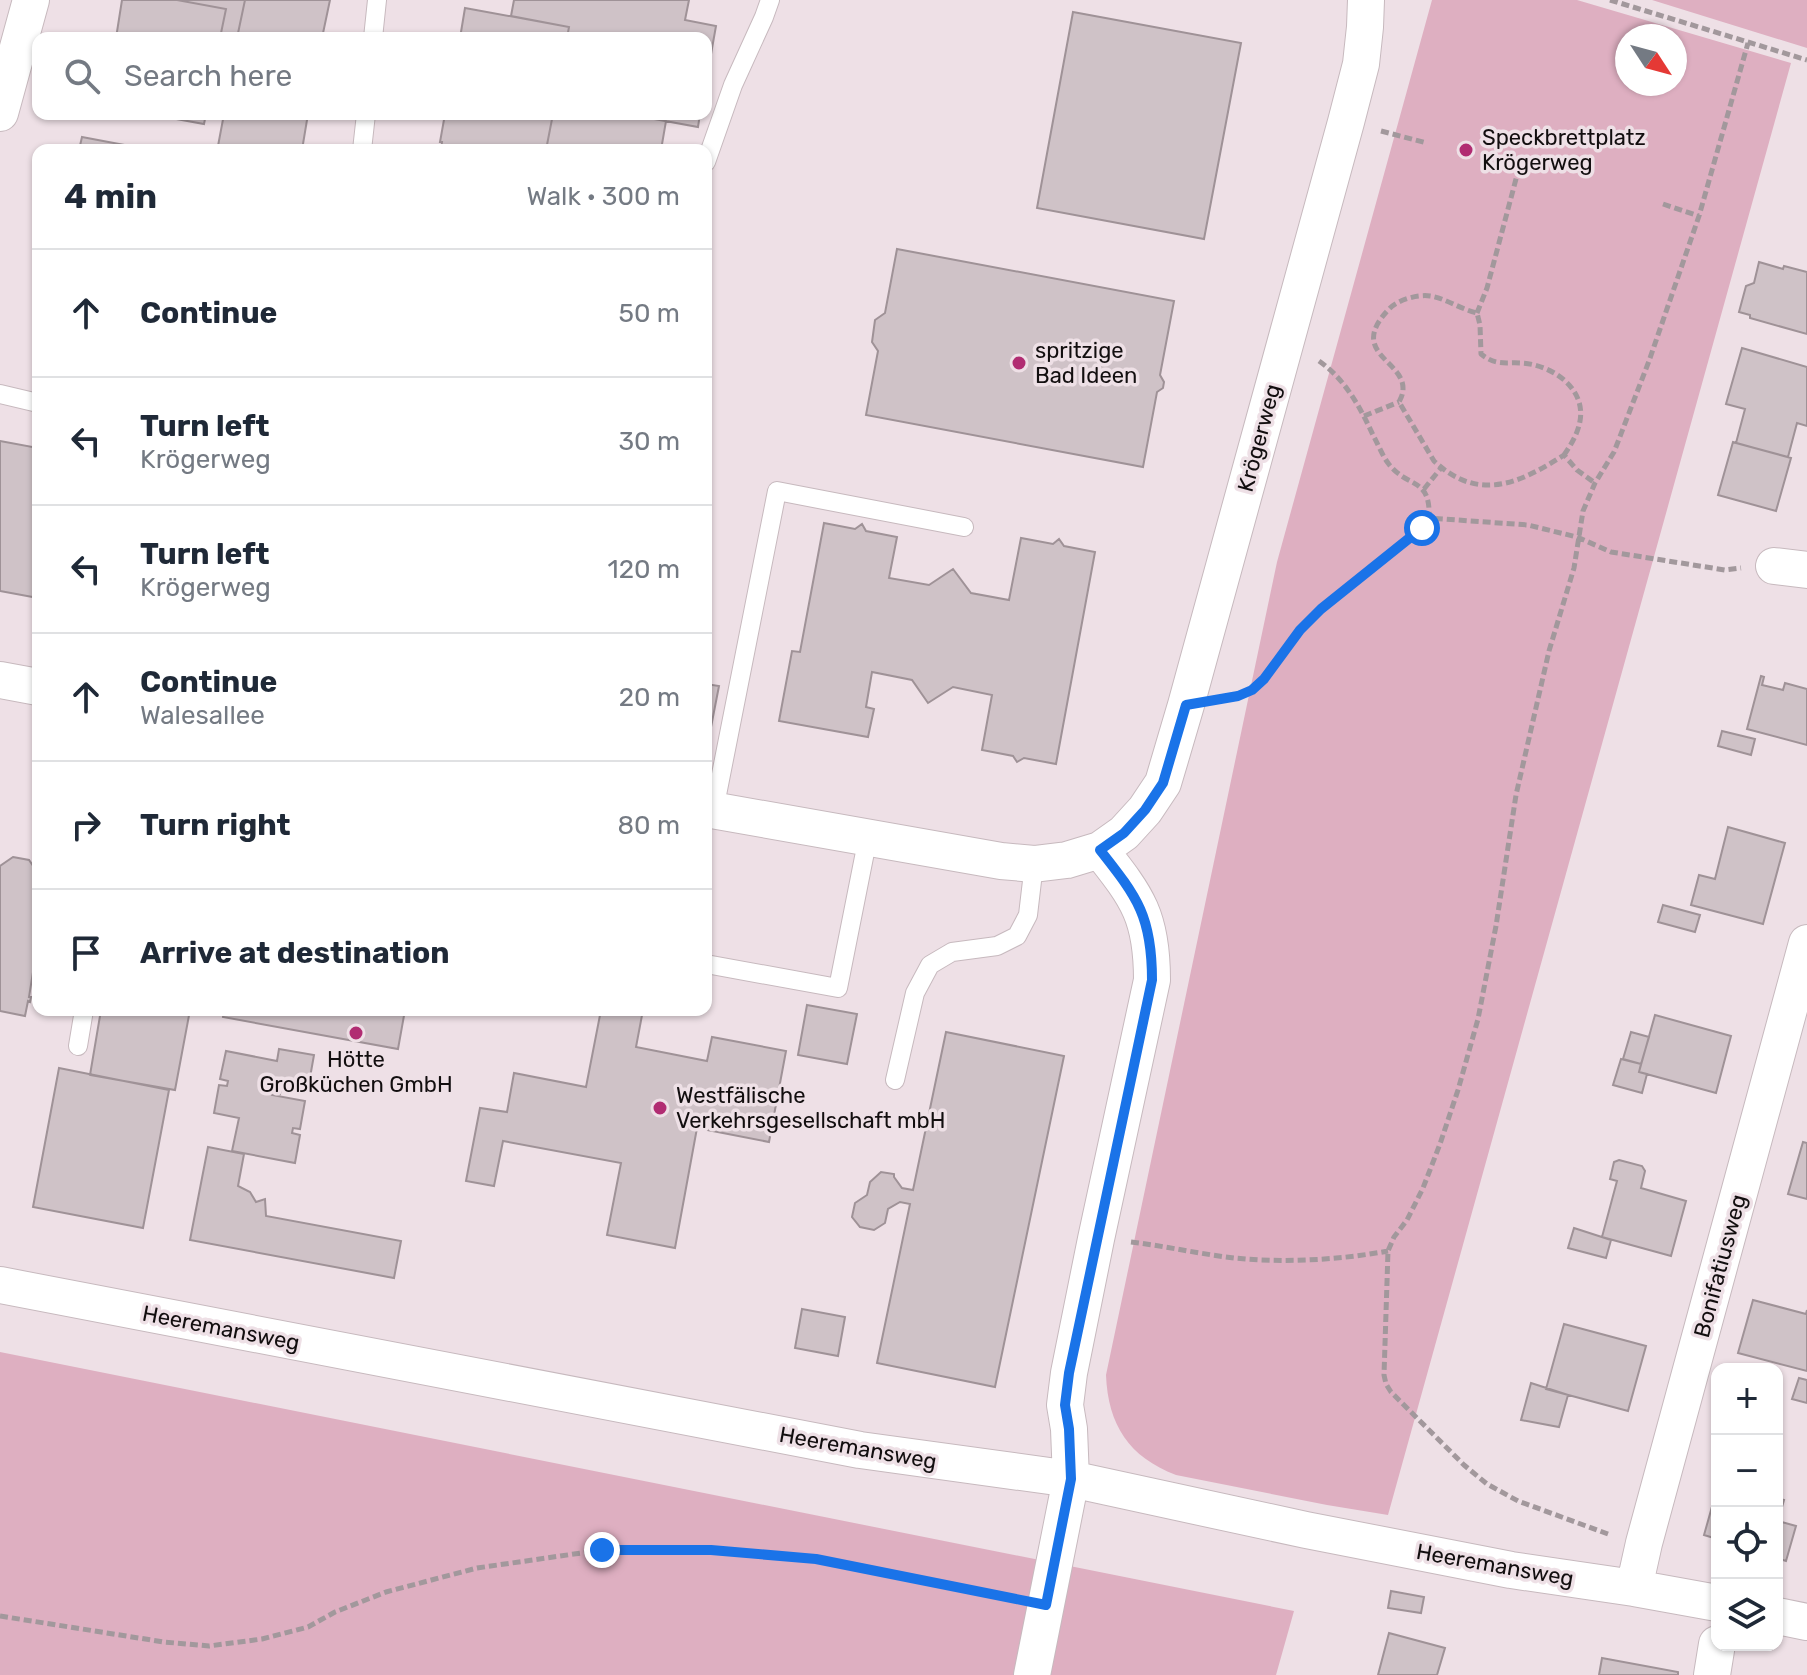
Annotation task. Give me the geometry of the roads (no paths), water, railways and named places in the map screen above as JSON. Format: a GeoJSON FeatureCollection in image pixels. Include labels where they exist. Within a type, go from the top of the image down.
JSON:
{"type":"FeatureCollection","features":[{"type":"Feature","properties":{"kind":"street"},"geometry":{"type":"LineString","coordinates":[[0,113],[31,0]]}},
{"type":"Feature","properties":{"kind":"street","name":"Krögerweg"},"geometry":{"type":"LineString","coordinates":[[712,809],[1001,861],[1034,864],[1067,860],[1100,850],[1124,833],[1145,810],[1163,783],[1286,339],[1361,64],[1366,0]]}},
{"type":"Feature","properties":{"kind":"street"},"geometry":{"type":"LineString","coordinates":[[0,680],[32,686]]}},
{"type":"Feature","properties":{"kind":"street"},"geometry":{"type":"LineString","coordinates":[[1032,1675],[1071,1479],[1065,1405],[1069,1373],[1152,980],[1150,941],[1139,905],[1100,850]]}},
{"type":"Feature","properties":{"kind":"street","name":"Bonifatiusweg"},"geometry":{"type":"LineString","coordinates":[[1634,1588],[1807,943]]}},
{"type":"Feature","properties":{"kind":"street","name":"Heeremansweg"},"geometry":{"type":"LineString","coordinates":[[0,1285],[860,1450],[1071,1479],[1467,1561],[1711,1602]]}},
{"type":"Feature","properties":{"kind":"street"},"geometry":{"type":"LineString","coordinates":[[1783,1617],[1807,1622]]}},
{"type":"Feature","properties":{"kind":"street"},"geometry":{"type":"LineString","coordinates":[[1712,1675],[1716,1651]]}},
{"type":"Feature","properties":{"kind":"lane"},"geometry":{"type":"LineString","coordinates":[[374,32],[377,0]]}},
{"type":"Feature","properties":{"kind":"lane"},"geometry":{"type":"LineString","coordinates":[[712,145],[733,85],[770,0]]}},
{"type":"Feature","properties":{"kind":"lane"},"geometry":{"type":"LineString","coordinates":[[363,144],[365,120]]}},
{"type":"Feature","properties":{"kind":"lane"},"geometry":{"type":"LineString","coordinates":[[0,394],[32,402]]}},
{"type":"Feature","properties":{"kind":"lane"},"geometry":{"type":"LineString","coordinates":[[712,800],[777,491],[964,527]]}},
{"type":"Feature","properties":{"kind":"lane"},"geometry":{"type":"LineString","coordinates":[[712,965],[838,988],[868,837]]}},
{"type":"Feature","properties":{"kind":"lane"},"geometry":{"type":"LineString","coordinates":[[895,1080],[915,993],[930,965],[952,952],[997,946],[1017,936],[1028,915],[1034,864]]}},
{"type":"Feature","properties":{"kind":"lane"},"geometry":{"type":"LineString","coordinates":[[78,1046],[83,1016]]}},
{"type":"Feature","properties":{"kind":"place","name":"Speckbrettplatz Krögerweg"},"geometry":{"type":"Point","coordinates":[1466,150]}},
{"type":"Feature","properties":{"kind":"place","name":"spritzige Bad Ideen"},"geometry":{"type":"Point","coordinates":[1019,363]}},
{"type":"Feature","properties":{"kind":"place","name":"Hötte Großküchen GmbH"},"geometry":{"type":"Point","coordinates":[356,1033]}},
{"type":"Feature","properties":{"kind":"place","name":"Westfälische Verkehrsgesellschaft mbH"},"geometry":{"type":"Point","coordinates":[660,1108]}}]}
